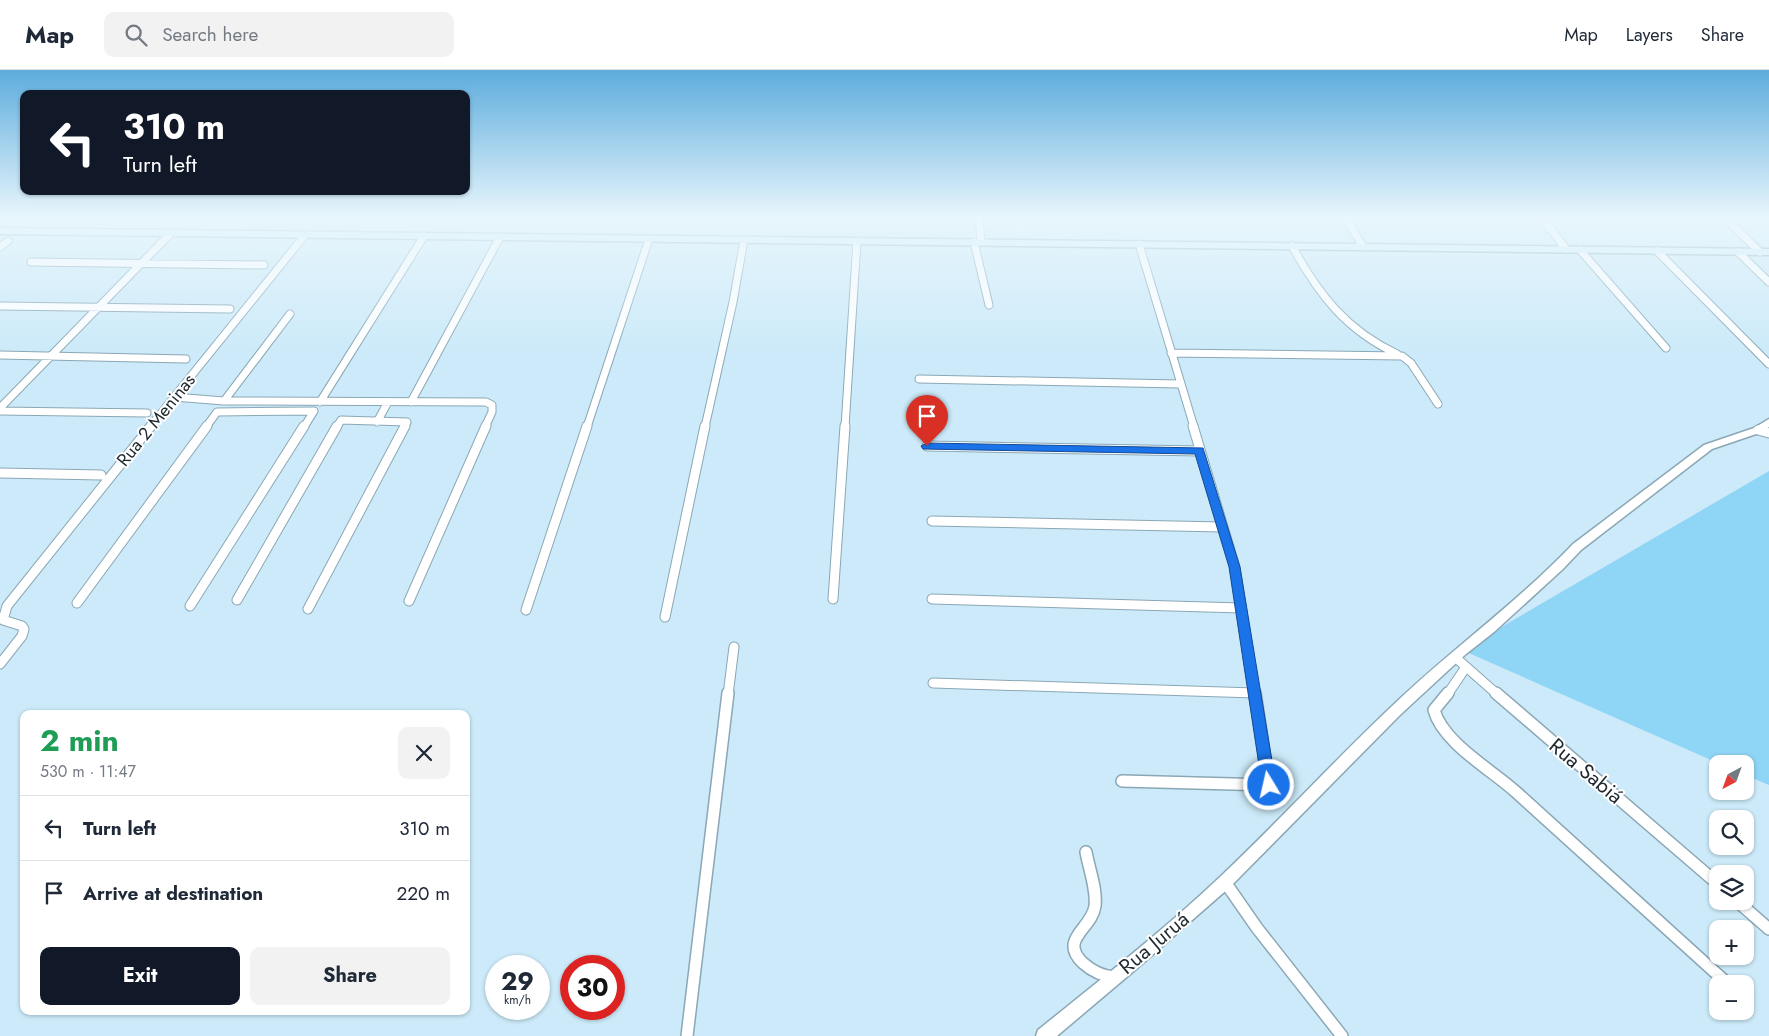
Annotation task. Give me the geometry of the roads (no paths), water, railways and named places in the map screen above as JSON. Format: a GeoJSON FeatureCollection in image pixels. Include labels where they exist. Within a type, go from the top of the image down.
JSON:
{"type":"FeatureCollection","features":[{"type":"Feature","properties":{"kind":"street"},"geometry":{"type":"LineString","coordinates":[[90,263],[264,265]]}},
{"type":"Feature","properties":{"kind":"street","name":"Rua 2 Meninas"},"geometry":{"type":"LineString","coordinates":[[4,606],[282,263]]}},
{"type":"Feature","properties":{"kind":"street"},"geometry":{"type":"LineString","coordinates":[[320,402],[407,263]]}},
{"type":"Feature","properties":{"kind":"street"},"geometry":{"type":"LineString","coordinates":[[411,402],[486,263]]}},
{"type":"Feature","properties":{"kind":"street"},"geometry":{"type":"LineString","coordinates":[[526,610],[641,263]]}},
{"type":"Feature","properties":{"kind":"street"},"geometry":{"type":"LineString","coordinates":[[665,617],[711,399],[734,302],[740,263]]}},
{"type":"Feature","properties":{"kind":"street"},"geometry":{"type":"LineString","coordinates":[[833,599],[856,263]]}},
{"type":"Feature","properties":{"kind":"street"},"geometry":{"type":"LineString","coordinates":[[981,263],[989,305]]}},
{"type":"Feature","properties":{"kind":"street"},"geometry":{"type":"LineString","coordinates":[[1122,781],[1269,785],[1235,567],[1144,263]]}},
{"type":"Feature","properties":{"kind":"street"},"geometry":{"type":"LineString","coordinates":[[1302,263],[1324,300],[1362,335],[1378,346],[1402,356],[1411,363],[1438,404]]}},
{"type":"Feature","properties":{"kind":"street"},"geometry":{"type":"LineString","coordinates":[[1591,263],[1666,348]]}},
{"type":"Feature","properties":{"kind":"street"},"geometry":{"type":"LineString","coordinates":[[1669,263],[1769,364]]}},
{"type":"Feature","properties":{"kind":"street"},"geometry":{"type":"LineString","coordinates":[[1749,263],[1769,282]]}},
{"type":"Feature","properties":{"kind":"street"},"geometry":{"type":"LineString","coordinates":[[0,410],[141,264]]}},
{"type":"Feature","properties":{"kind":"street"},"geometry":{"type":"LineString","coordinates":[[0,306],[230,309]]}},
{"type":"Feature","properties":{"kind":"street"},"geometry":{"type":"LineString","coordinates":[[224,401],[290,314]]}},
{"type":"Feature","properties":{"kind":"street"},"geometry":{"type":"LineString","coordinates":[[1171,353],[1402,356]]}},
{"type":"Feature","properties":{"kind":"street"},"geometry":{"type":"LineString","coordinates":[[0,355],[186,359]]}},
{"type":"Feature","properties":{"kind":"street"},"geometry":{"type":"LineString","coordinates":[[919,379],[1179,384]]}},
{"type":"Feature","properties":{"kind":"street"},"geometry":{"type":"LineString","coordinates":[[174,397],[224,401],[486,402],[492,405],[494,408],[409,601]]}},
{"type":"Feature","properties":{"kind":"street"},"geometry":{"type":"LineString","coordinates":[[225,412],[234,401]]}},
{"type":"Feature","properties":{"kind":"street"},"geometry":{"type":"LineString","coordinates":[[377,422],[388,402]]}},
{"type":"Feature","properties":{"kind":"street"},"geometry":{"type":"LineString","coordinates":[[0,410],[147,413]]}},
{"type":"Feature","properties":{"kind":"street"},"geometry":{"type":"LineString","coordinates":[[77,603],[217,412],[314,410],[190,606]]}},
{"type":"Feature","properties":{"kind":"street"},"geometry":{"type":"LineString","coordinates":[[237,600],[341,420],[407,422],[308,609]]}},
{"type":"Feature","properties":{"kind":"street","name":"Rua Juruá"},"geometry":{"type":"LineString","coordinates":[[1044,1036],[1225,882],[1395,711],[1455,657],[1490,629],[1576,547],[1606,526],[1639,497],[1708,447],[1764,432],[1769,422]]}},
{"type":"Feature","properties":{"kind":"street"},"geometry":{"type":"LineString","coordinates":[[927,446],[1200,451]]}},
{"type":"Feature","properties":{"kind":"street"},"geometry":{"type":"LineString","coordinates":[[0,474],[101,476]]}},
{"type":"Feature","properties":{"kind":"street"},"geometry":{"type":"LineString","coordinates":[[932,522],[1223,527]]}},
{"type":"Feature","properties":{"kind":"street"},"geometry":{"type":"LineString","coordinates":[[932,599],[1241,608]]}},
{"type":"Feature","properties":{"kind":"street"},"geometry":{"type":"LineString","coordinates":[[0,664],[22,636],[24,630],[22,626],[3,620],[4,606]]}},
{"type":"Feature","properties":{"kind":"street"},"geometry":{"type":"LineString","coordinates":[[687,1036],[734,647]]}},
{"type":"Feature","properties":{"kind":"street","name":"Rua Sabiá"},"geometry":{"type":"LineString","coordinates":[[1455,657],[1568,757],[1709,876]]}},
{"type":"Feature","properties":{"kind":"street"},"geometry":{"type":"LineString","coordinates":[[1466,667],[1434,710],[1436,717],[1446,732],[1513,789],[1718,975]]}},
{"type":"Feature","properties":{"kind":"street"},"geometry":{"type":"LineString","coordinates":[[933,683],[1255,694]]}},
{"type":"Feature","properties":{"kind":"street"},"geometry":{"type":"LineString","coordinates":[[1086,852],[1095,904],[1092,915],[1078,932],[1073,944],[1082,962],[1096,973],[1114,977]]}},
{"type":"Feature","properties":{"kind":"street"},"geometry":{"type":"LineString","coordinates":[[1225,882],[1257,928],[1342,1036]]}},
{"type":"Feature","properties":{"kind":"street"},"geometry":{"type":"LineString","coordinates":[[1747,910],[1769,929]]}}]}
